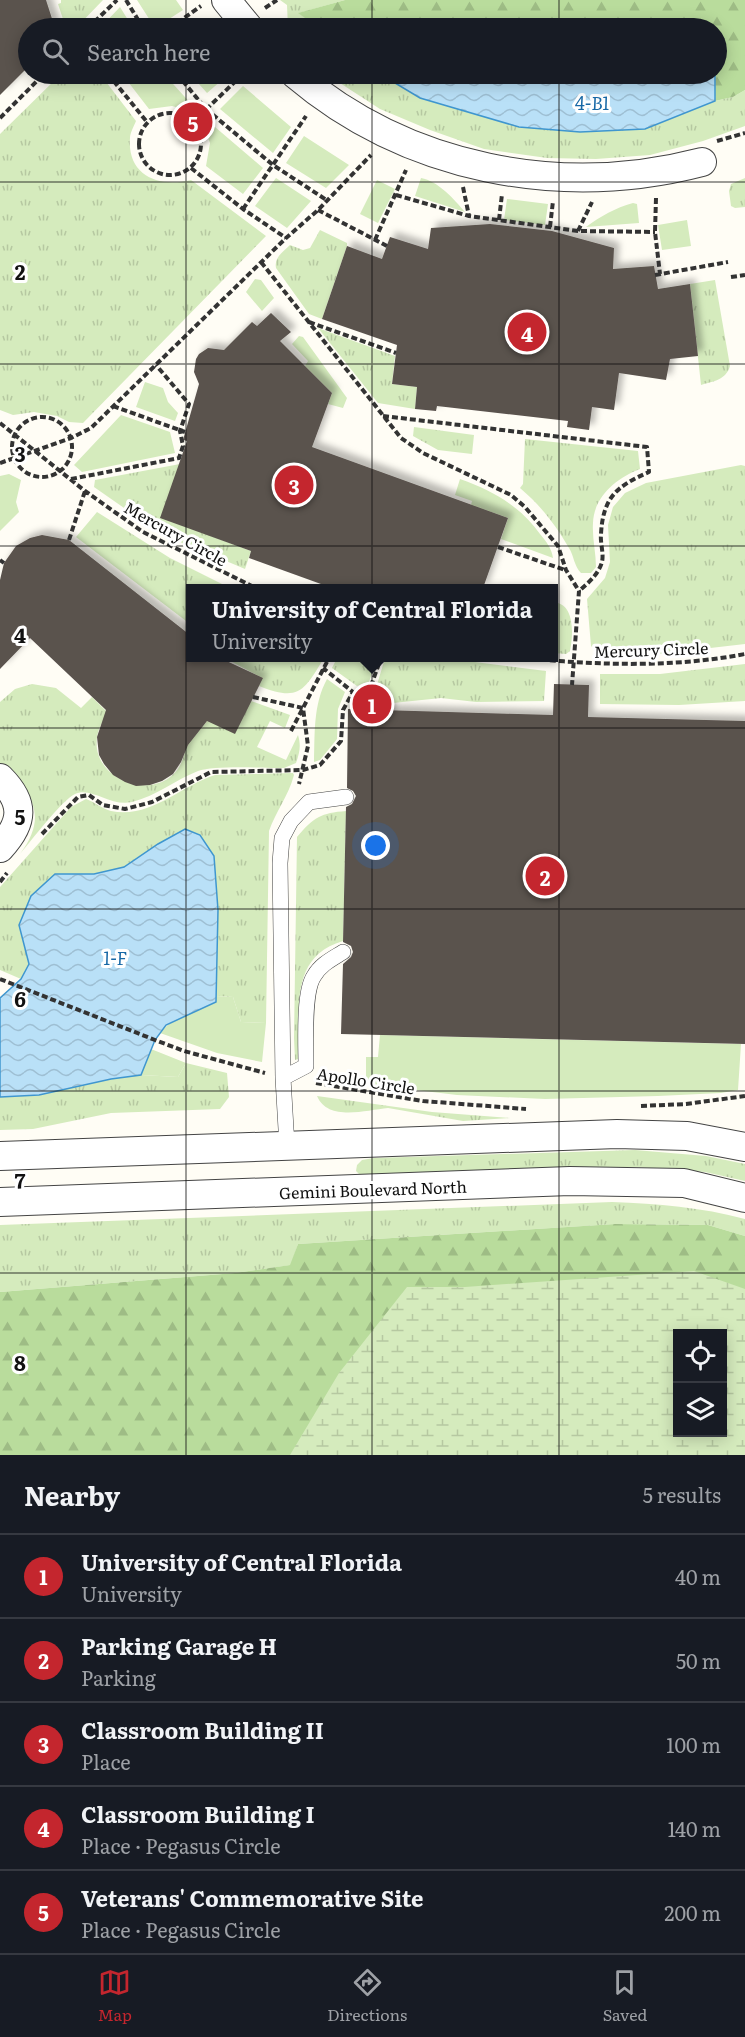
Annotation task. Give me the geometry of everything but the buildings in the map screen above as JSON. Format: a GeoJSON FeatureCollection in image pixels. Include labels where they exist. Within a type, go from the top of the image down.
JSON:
{"type":"FeatureCollection","features":[{"type":"Feature","properties":{"kind":"street"},"geometry":{"type":"LineString","coordinates":[[214,3],[235,18]]}},
{"type":"Feature","properties":{"kind":"street"},"geometry":{"type":"LineString","coordinates":[[308,84],[351,114],[403,141],[456,161],[530,176],[604,178],[657,172],[702,162]]}},
{"type":"Feature","properties":{"kind":"street"},"geometry":{"type":"LineString","coordinates":[[0,778],[15,795],[20,808],[7,857]]}},
{"type":"Feature","properties":{"kind":"street"},"geometry":{"type":"LineString","coordinates":[[0,1156],[617,1134],[687,1136],[745,1146]]}},
{"type":"Feature","properties":{"kind":"street"},"geometry":{"type":"LineString","coordinates":[[287,1146],[289,1192]]}},
{"type":"Feature","properties":{"kind":"street","name":"Gemini Boulevard North"},"geometry":{"type":"LineString","coordinates":[[0,1202],[570,1181],[665,1182],[701,1186],[745,1198]]}},
{"type":"Feature","properties":{"kind":"lane"},"geometry":{"type":"LineString","coordinates":[[287,1146],[283,1078],[280,863],[282,838],[291,821],[309,802],[346,797]]}},
{"type":"Feature","properties":{"kind":"lane"},"geometry":{"type":"LineString","coordinates":[[283,1078],[306,1066],[308,999],[313,977],[323,964],[343,952]]}},
{"type":"Feature","properties":{"kind":"path"},"geometry":{"type":"LineString","coordinates":[[98,18],[117,0]]}},
{"type":"Feature","properties":{"kind":"path"},"geometry":{"type":"LineString","coordinates":[[126,0],[137,18]]}},
{"type":"Feature","properties":{"kind":"path"},"geometry":{"type":"LineString","coordinates":[[188,18],[214,3]]}},
{"type":"Feature","properties":{"kind":"path"},"geometry":{"type":"LineString","coordinates":[[0,118],[34,84]]}},
{"type":"Feature","properties":{"kind":"path"},"geometry":{"type":"LineString","coordinates":[[116,84],[147,122]]}},
{"type":"Feature","properties":{"kind":"path"},"geometry":{"type":"LineString","coordinates":[[185,84],[206,109],[273,165],[328,201]]}},
{"type":"Feature","properties":{"kind":"path"},"geometry":{"type":"LineString","coordinates":[[193,122],[232,84]]}},
{"type":"Feature","properties":{"kind":"path"},"geometry":{"type":"LineString","coordinates":[[243,209],[321,94]]}},
{"type":"Feature","properties":{"kind":"path"},"geometry":{"type":"LineString","coordinates":[[165,113],[175,113],[193,122],[201,140],[197,160],[191,168],[182,173],[161,174],[144,162],[139,152],[138,141],[147,122],[165,113]]}},
{"type":"Feature","properties":{"kind":"path"},"geometry":{"type":"LineString","coordinates":[[375,240],[396,195],[403,141]]}},
{"type":"Feature","properties":{"kind":"path"},"geometry":{"type":"LineString","coordinates":[[0,463],[71,438],[91,428],[286,238],[403,141]]}},
{"type":"Feature","properties":{"kind":"path"},"geometry":{"type":"LineString","coordinates":[[191,168],[243,209],[286,238]]}},
{"type":"Feature","properties":{"kind":"path"},"geometry":{"type":"LineString","coordinates":[[657,172],[655,232],[658,275],[728,262]]}},
{"type":"Feature","properties":{"kind":"path"},"geometry":{"type":"LineString","coordinates":[[396,195],[469,216],[578,231],[655,232]]}},
{"type":"Feature","properties":{"kind":"path"},"geometry":{"type":"LineString","coordinates":[[318,210],[387,246]]}},
{"type":"Feature","properties":{"kind":"path"},"geometry":{"type":"LineString","coordinates":[[261,262],[401,438],[423,453],[511,495],[525,507],[558,546],[566,570],[579,591],[572,685]]}},
{"type":"Feature","properties":{"kind":"path"},"geometry":{"type":"LineString","coordinates":[[731,277],[745,275]]}},
{"type":"Feature","properties":{"kind":"path"},"geometry":{"type":"LineString","coordinates":[[308,322],[396,353]]}},
{"type":"Feature","properties":{"kind":"path"},"geometry":{"type":"LineString","coordinates":[[71,479],[179,458],[189,404],[156,365]]}},
{"type":"Feature","properties":{"kind":"path"},"geometry":{"type":"LineString","coordinates":[[113,406],[183,432]]}},
{"type":"Feature","properties":{"kind":"path"},"geometry":{"type":"LineString","coordinates":[[40,416],[50,417],[59,422],[71,438],[70,458],[65,467],[47,477],[27,474],[14,459],[11,450],[14,435],[22,423],[40,416]]}},
{"type":"Feature","properties":{"kind":"path"},"geometry":{"type":"LineString","coordinates":[[382,416],[646,447],[649,472],[627,481],[614,492],[606,506],[601,534],[603,560],[595,577],[579,591]]}},
{"type":"Feature","properties":{"kind":"path"},"geometry":{"type":"LineString","coordinates":[[0,423],[14,435]]}},
{"type":"Feature","properties":{"kind":"path","name":"Mercury Circle"},"geometry":{"type":"LineString","coordinates":[[14,435],[85,491],[143,532],[242,583]]}},
{"type":"Feature","properties":{"kind":"path"},"geometry":{"type":"LineString","coordinates":[[69,540],[85,491]]}},
{"type":"Feature","properties":{"kind":"path"},"geometry":{"type":"LineString","coordinates":[[498,547],[566,570]]}},
{"type":"Feature","properties":{"kind":"path","name":"Mercury Circle"},"geometry":{"type":"LineString","coordinates":[[558,661],[663,664],[745,654]]}},
{"type":"Feature","properties":{"kind":"path"},"geometry":{"type":"LineString","coordinates":[[291,731],[326,662]]}},
{"type":"Feature","properties":{"kind":"path"},"geometry":{"type":"LineString","coordinates":[[363,710],[363,694],[372,683],[379,662]]}},
{"type":"Feature","properties":{"kind":"path"},"geometry":{"type":"LineString","coordinates":[[323,668],[352,692],[363,694]]}},
{"type":"Feature","properties":{"kind":"path"},"geometry":{"type":"LineString","coordinates":[[36,841],[78,797],[89,795],[103,805],[125,809],[152,802],[211,772],[303,770],[320,765],[342,741],[343,710],[352,692]]}},
{"type":"Feature","properties":{"kind":"path"},"geometry":{"type":"LineString","coordinates":[[253,697],[303,708]]}},
{"type":"Feature","properties":{"kind":"path"},"geometry":{"type":"LineString","coordinates":[[291,821],[308,746],[303,708]]}},
{"type":"Feature","properties":{"kind":"path"},"geometry":{"type":"LineString","coordinates":[[0,882],[7,857]]}},
{"type":"Feature","properties":{"kind":"path","name":"Apollo Circle"},"geometry":{"type":"LineString","coordinates":[[0,979],[58,1004],[184,1051],[283,1078],[423,1101],[537,1109]]}},
{"type":"Feature","properties":{"kind":"path"},"geometry":{"type":"LineString","coordinates":[[640,1106],[686,1104],[745,1096]]}},
{"type":"Feature","properties":{"kind":"green space"},"geometry":{"type":"Polygon","coordinates":[[[61,0],[103,0],[86,18],[63,18],[58,4],[61,0]]]}},
{"type":"Feature","properties":{"kind":"green space"},"geometry":{"type":"Polygon","coordinates":[[[137,0],[176,0],[183,10],[171,18],[149,18],[137,0]]]}},
{"type":"Feature","properties":{"kind":"green space"},"geometry":{"type":"Polygon","coordinates":[[[280,0],[345,0],[299,13],[306,18],[288,18],[287,5],[280,0]]]}},
{"type":"Feature","properties":{"kind":"green space"},"geometry":{"type":"Polygon","coordinates":[[[345,0],[745,0],[745,90],[733,97],[715,101],[715,84],[727,84],[727,18],[305,18],[298,13],[345,0]]]}},
{"type":"Feature","properties":{"kind":"green space"},"geometry":{"type":"Polygon","coordinates":[[[120,7],[127,18],[110,18],[120,7]]]}},
{"type":"Feature","properties":{"kind":"green space"},"geometry":{"type":"Polygon","coordinates":[[[51,84],[108,84],[136,121],[130,136],[130,151],[140,170],[157,180],[179,182],[191,180],[266,236],[83,423],[69,422],[57,416],[34,412],[13,415],[0,410],[0,134],[51,84]]]}},
{"type":"Feature","properties":{"kind":"green space"},"geometry":{"type":"Polygon","coordinates":[[[130,84],[173,84],[194,107],[190,111],[172,106],[149,109],[130,84]]]}},
{"type":"Feature","properties":{"kind":"green space"},"geometry":{"type":"Polygon","coordinates":[[[199,84],[217,84],[207,93],[199,84]]]}},
{"type":"Feature","properties":{"kind":"green space"},"geometry":{"type":"Polygon","coordinates":[[[341,84],[397,84],[420,98],[645,129],[715,101],[733,97],[745,90],[745,126],[703,141],[650,155],[596,159],[547,158],[484,149],[380,109],[341,84]]]}},
{"type":"Feature","properties":{"kind":"green space"},"geometry":{"type":"Polygon","coordinates":[[[243,86],[291,127],[273,153],[220,109],[243,86]]]}},
{"type":"Feature","properties":{"kind":"green space"},"geometry":{"type":"Polygon","coordinates":[[[208,121],[263,168],[243,194],[206,166],[210,143],[204,127],[208,121]]]}},
{"type":"Feature","properties":{"kind":"green space"},"geometry":{"type":"Polygon","coordinates":[[[304,136],[349,165],[326,188],[286,163],[304,136]]]}},
{"type":"Feature","properties":{"kind":"green space"},"geometry":{"type":"Polygon","coordinates":[[[276,178],[311,201],[287,228],[255,206],[276,178]]]}},
{"type":"Feature","properties":{"kind":"green space"},"geometry":{"type":"Polygon","coordinates":[[[421,178],[434,183],[451,196],[465,212],[415,196],[421,178]]]}},
{"type":"Feature","properties":{"kind":"green space"},"geometry":{"type":"Polygon","coordinates":[[[745,178],[745,207],[735,208],[731,206],[729,191],[731,184],[745,178]]]}},
{"type":"Feature","properties":{"kind":"green space"},"geometry":{"type":"Polygon","coordinates":[[[377,180],[395,189],[378,223],[360,214],[377,180]]]}},
{"type":"Feature","properties":{"kind":"green space"},"geometry":{"type":"Polygon","coordinates":[[[507,199],[548,204],[545,225],[504,220],[507,199]]]}},
{"type":"Feature","properties":{"kind":"green space"},"geometry":{"type":"Polygon","coordinates":[[[633,203],[637,204],[639,223],[586,227],[608,213],[633,203]]]}},
{"type":"Feature","properties":{"kind":"green space"},"geometry":{"type":"Polygon","coordinates":[[[687,220],[691,246],[662,250],[658,225],[687,220]]]}},
{"type":"Feature","properties":{"kind":"green space"},"geometry":{"type":"Polygon","coordinates":[[[320,230],[347,243],[322,319],[309,314],[276,268],[276,261],[290,245],[303,250],[310,248],[320,230]]]}},
{"type":"Feature","properties":{"kind":"green space"},"geometry":{"type":"Polygon","coordinates":[[[255,279],[261,280],[274,298],[262,311],[246,292],[255,279]]]}},
{"type":"Feature","properties":{"kind":"green space"},"geometry":{"type":"Polygon","coordinates":[[[715,280],[730,366],[722,377],[701,385],[690,284],[715,280]]]}},
{"type":"Feature","properties":{"kind":"green space"},"geometry":{"type":"Polygon","coordinates":[[[318,328],[395,356],[392,384],[417,387],[415,409],[378,403],[318,328]]]}},
{"type":"Feature","properties":{"kind":"green space"},"geometry":{"type":"Polygon","coordinates":[[[299,336],[303,337],[347,398],[343,408],[328,404],[332,393],[305,366],[308,361],[292,344],[299,336]]]}},
{"type":"Feature","properties":{"kind":"green space"},"geometry":{"type":"Polygon","coordinates":[[[145,382],[163,388],[168,402],[178,413],[175,421],[136,407],[145,382]]]}},
{"type":"Feature","properties":{"kind":"green space"},"geometry":{"type":"Polygon","coordinates":[[[121,415],[170,432],[175,453],[82,472],[74,465],[121,415]]]}},
{"type":"Feature","properties":{"kind":"green space"},"geometry":{"type":"Polygon","coordinates":[[[414,427],[474,435],[472,454],[438,450],[413,436],[414,427]]]}},
{"type":"Feature","properties":{"kind":"green space"},"geometry":{"type":"Polygon","coordinates":[[[525,439],[638,451],[640,469],[623,477],[608,489],[594,513],[596,567],[591,573],[581,573],[553,523],[520,488],[523,484],[525,439]]]}},
{"type":"Feature","properties":{"kind":"green space"},"geometry":{"type":"Polygon","coordinates":[[[180,464],[161,517],[251,551],[245,569],[212,555],[210,559],[137,517],[94,487],[95,480],[180,464]]]}},
{"type":"Feature","properties":{"kind":"green space"},"geometry":{"type":"Polygon","coordinates":[[[745,466],[745,644],[641,656],[600,654],[591,646],[587,599],[605,578],[610,562],[608,525],[613,507],[625,493],[646,483],[745,466]]]}},
{"type":"Feature","properties":{"kind":"green space"},"geometry":{"type":"Polygon","coordinates":[[[9,474],[21,480],[16,502],[19,512],[0,531],[0,476],[9,474]]]}},
{"type":"Feature","properties":{"kind":"green space"},"geometry":{"type":"Polygon","coordinates":[[[460,479],[494,494],[514,507],[544,539],[553,558],[501,539],[508,518],[471,505],[472,501],[455,495],[460,479]]]}},
{"type":"Feature","properties":{"kind":"green space"},"geometry":{"type":"Polygon","coordinates":[[[97,512],[170,558],[222,584],[186,584],[186,621],[76,537],[97,512]]]}},
{"type":"Feature","properties":{"kind":"green space"},"geometry":{"type":"Polygon","coordinates":[[[558,603],[564,606],[572,624],[570,651],[566,654],[558,653],[558,603]]]}},
{"type":"Feature","properties":{"kind":"green space"},"geometry":{"type":"Polygon","coordinates":[[[232,662],[322,662],[305,686],[292,693],[272,691],[259,686],[262,678],[232,662]]]}},
{"type":"Feature","properties":{"kind":"green space"},"geometry":{"type":"Polygon","coordinates":[[[335,662],[376,662],[369,682],[357,686],[332,668],[335,662]]]}},
{"type":"Feature","properties":{"kind":"green space"},"geometry":{"type":"Polygon","coordinates":[[[384,662],[475,662],[546,671],[544,701],[476,702],[441,698],[393,703],[385,701],[376,688],[384,662]]]}},
{"type":"Feature","properties":{"kind":"green space"},"geometry":{"type":"Polygon","coordinates":[[[745,664],[745,701],[679,705],[600,704],[600,674],[660,674],[745,664]]]}},
{"type":"Feature","properties":{"kind":"green space"},"geometry":{"type":"Polygon","coordinates":[[[327,679],[345,692],[338,709],[337,739],[320,760],[314,762],[317,709],[327,679]]]}},
{"type":"Feature","properties":{"kind":"green space"},"geometry":{"type":"Polygon","coordinates":[[[32,684],[56,688],[81,708],[92,697],[108,713],[97,736],[99,757],[110,772],[128,782],[147,785],[166,780],[180,766],[186,741],[192,739],[207,721],[251,701],[290,715],[285,728],[270,721],[257,747],[286,760],[298,735],[300,745],[296,763],[284,768],[206,769],[132,802],[116,802],[81,792],[69,798],[55,812],[20,854],[29,841],[35,817],[29,796],[12,776],[0,767],[0,702],[15,689],[32,684]]]}},
{"type":"Feature","properties":{"kind":"green space"},"geometry":{"type":"Polygon","coordinates":[[[293,773],[289,790],[269,831],[266,1023],[241,1022],[233,997],[216,996],[218,910],[214,856],[200,835],[185,829],[124,867],[94,874],[55,874],[19,925],[29,964],[21,979],[0,970],[0,887],[71,807],[86,799],[111,811],[126,812],[152,806],[215,775],[293,773]]]}},
{"type":"Feature","properties":{"kind":"green space"},"geometry":{"type":"Polygon","coordinates":[[[346,811],[343,941],[326,949],[313,959],[306,972],[299,1003],[299,1054],[298,1059],[295,1060],[297,837],[318,817],[346,811]]]}},
{"type":"Feature","properties":{"kind":"green space"},"geometry":{"type":"Polygon","coordinates":[[[216,996],[233,997],[241,1022],[266,1023],[262,1062],[217,1053],[160,1033],[178,1018],[216,1002],[216,996]]]}},
{"type":"Feature","properties":{"kind":"green space"},"geometry":{"type":"Polygon","coordinates":[[[380,1035],[741,1044],[738,1090],[658,1096],[545,1099],[457,1095],[366,1084],[366,1057],[378,1057],[380,1035]]]}},
{"type":"Feature","properties":{"kind":"green space"},"geometry":{"type":"Polygon","coordinates":[[[151,1049],[186,1063],[178,1077],[141,1075],[151,1049]]]}},
{"type":"Feature","properties":{"kind":"green space"},"geometry":{"type":"Polygon","coordinates":[[[186,1063],[227,1073],[229,1097],[220,1109],[111,1113],[33,1129],[0,1130],[0,1097],[39,1095],[111,1079],[141,1075],[178,1077],[186,1063]]]}},
{"type":"Feature","properties":{"kind":"green space"},"geometry":{"type":"Polygon","coordinates":[[[317,1096],[432,1112],[510,1118],[463,1121],[388,1108],[338,1112],[322,1104],[317,1096]]]}},
{"type":"Feature","properties":{"kind":"green space"},"geometry":{"type":"Polygon","coordinates":[[[635,1150],[706,1156],[745,1164],[745,1181],[705,1172],[635,1167],[360,1175],[356,1171],[357,1165],[362,1160],[374,1158],[635,1150]]]}},
{"type":"Feature","properties":{"kind":"green space"},"geometry":{"type":"Polygon","coordinates":[[[612,1202],[679,1207],[745,1219],[745,1236],[708,1225],[615,1224],[298,1244],[291,1265],[235,1273],[0,1292],[0,1225],[612,1202]]]}},
{"type":"Feature","properties":{"kind":"green space"},"geometry":{"type":"Polygon","coordinates":[[[615,1224],[708,1225],[745,1236],[745,1455],[0,1455],[0,1292],[235,1273],[290,1265],[298,1244],[615,1224]]]}},
{"type":"Feature","properties":{"kind":"green space"},"geometry":{"type":"Polygon","coordinates":[[[694,1271],[745,1289],[745,1455],[290,1455],[339,1373],[407,1287],[465,1287],[694,1271]]]}},
{"type":"Feature","properties":{"kind":"water","name":"4-B1"},"geometry":{"type":"Polygon","coordinates":[[[397,84],[715,84],[715,101],[645,129],[580,132],[519,127],[420,98],[397,84]]]}},
{"type":"Feature","properties":{"kind":"water","name":"1-F"},"geometry":{"type":"Polygon","coordinates":[[[185,829],[200,835],[214,856],[218,910],[216,1002],[166,1025],[155,1040],[141,1075],[111,1079],[39,1095],[0,1097],[0,998],[21,979],[29,964],[19,925],[31,896],[55,874],[94,874],[124,867],[185,829]]]}},
{"type":"Feature","properties":{"kind":"place","name":"Veterans' Commemorative Site"},"geometry":{"type":"Point","coordinates":[193,122]}},
{"type":"Feature","properties":{"kind":"place","name":"Classroom Building I"},"geometry":{"type":"Point","coordinates":[527,332]}},
{"type":"Feature","properties":{"kind":"place","name":"Classroom Building II"},"geometry":{"type":"Point","coordinates":[294,485]}},
{"type":"Feature","properties":{"kind":"place","name":"University of Central Florida"},"geometry":{"type":"Point","coordinates":[372,704]}},
{"type":"Feature","properties":{"kind":"place","name":"Parking Garage H"},"geometry":{"type":"Point","coordinates":[545,876]}}]}
